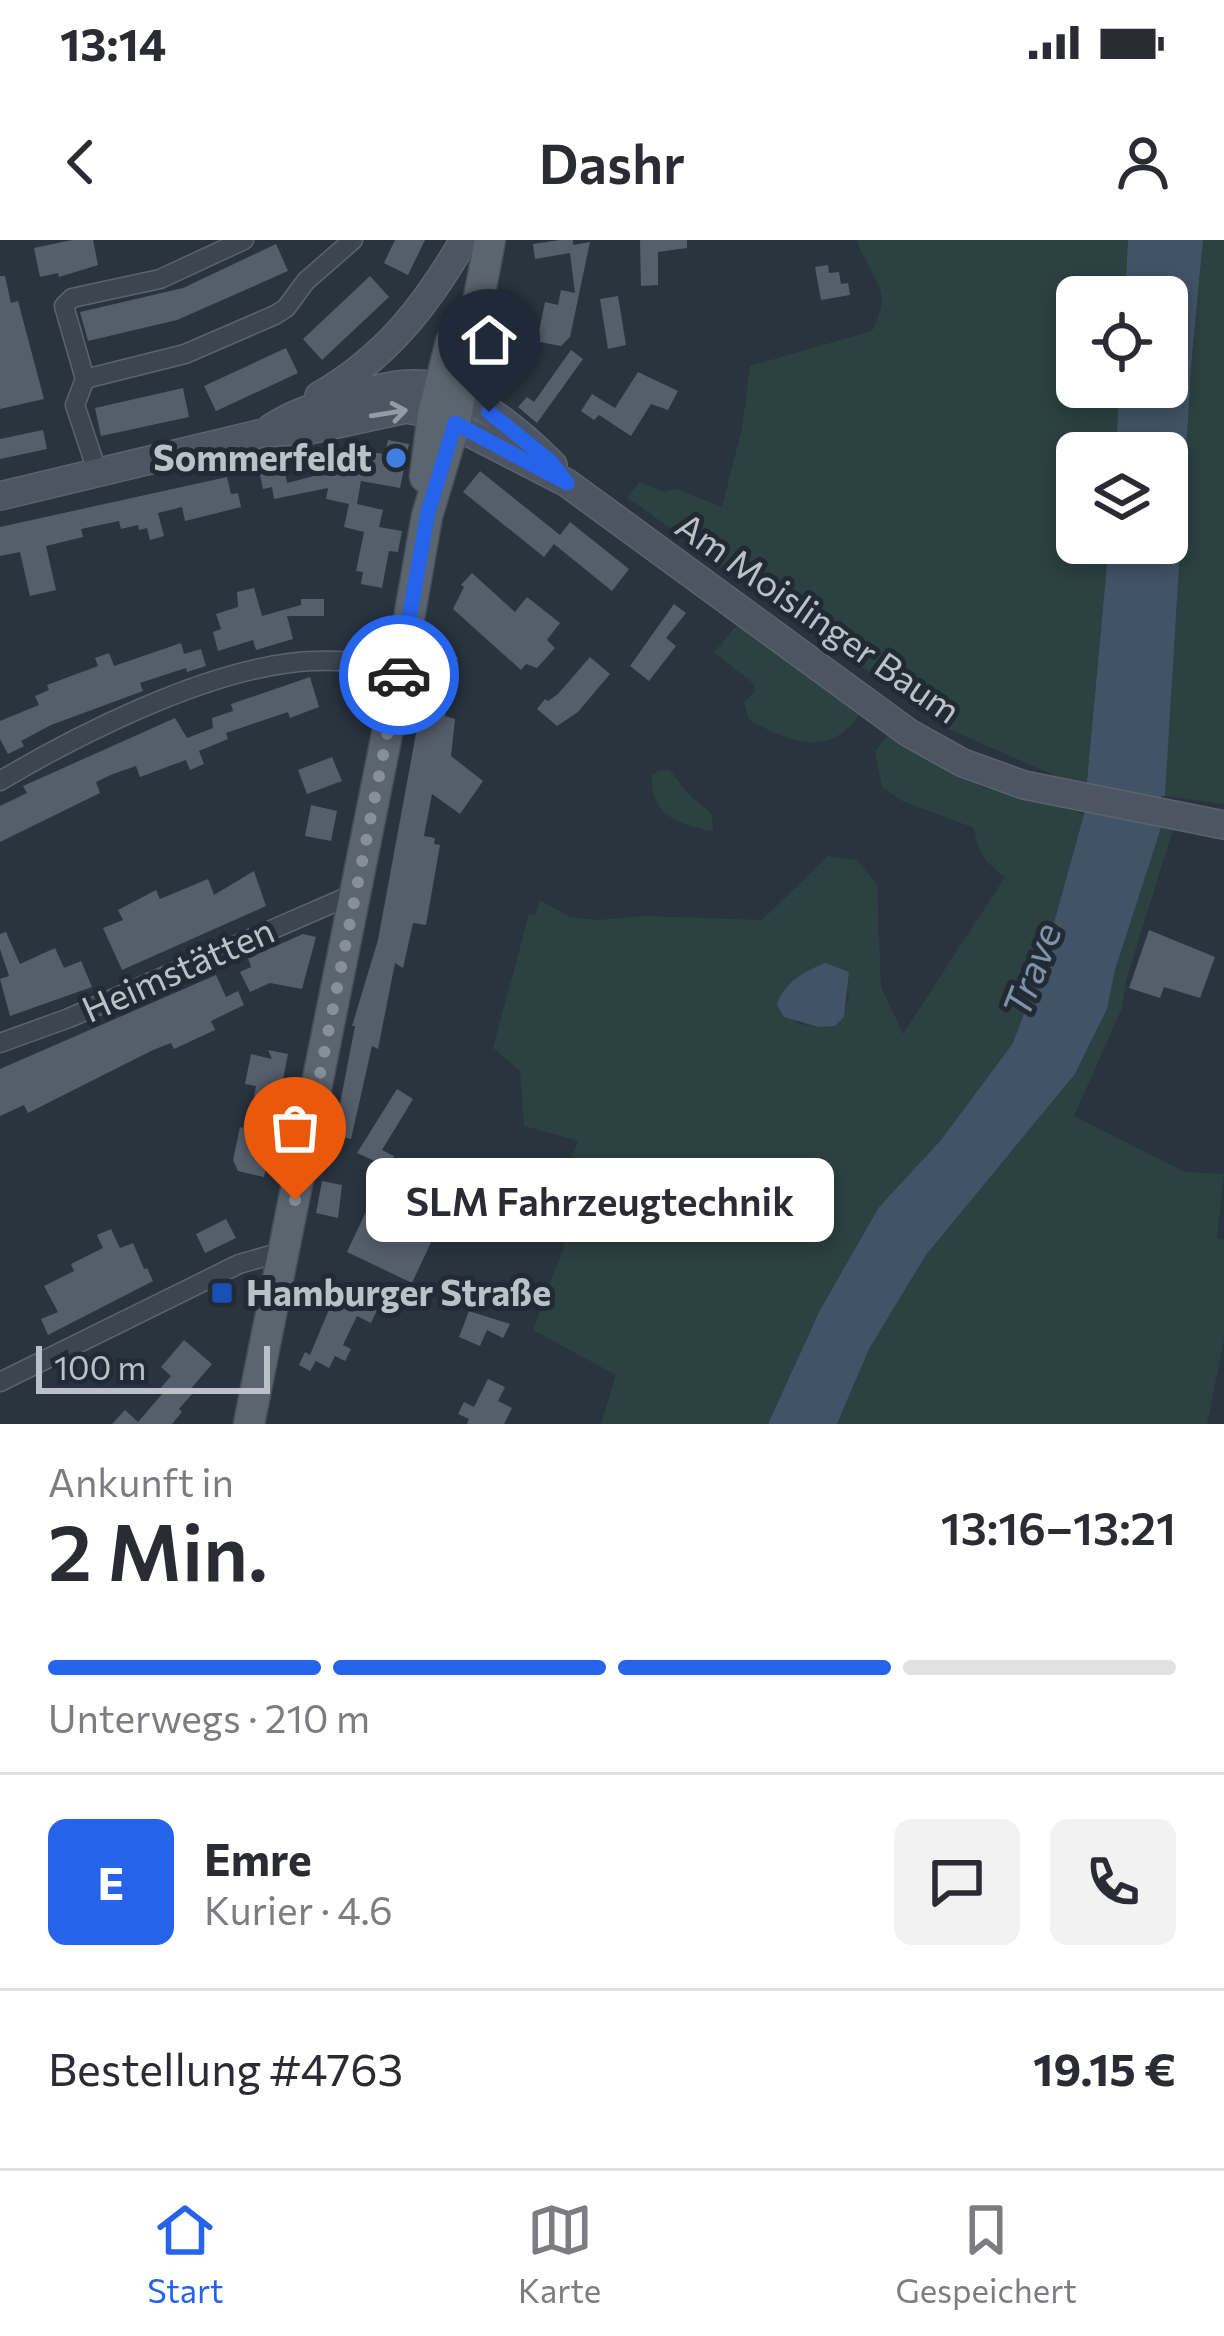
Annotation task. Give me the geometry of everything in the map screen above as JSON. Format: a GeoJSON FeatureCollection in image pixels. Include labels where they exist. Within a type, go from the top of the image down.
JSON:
{"type":"FeatureCollection","features":[{"type":"Feature","properties":{"kind":"main road"},"geometry":{"type":"LineString","coordinates":[[451,398],[468,240]]}},
{"type":"Feature","properties":{"kind":"main road"},"geometry":{"type":"LineString","coordinates":[[263,434],[339,385],[401,330],[430,298],[468,240]]}},
{"type":"Feature","properties":{"kind":"main road"},"geometry":{"type":"LineString","coordinates":[[249,1424],[451,398],[490,240]]}},
{"type":"Feature","properties":{"kind":"main road"},"geometry":{"type":"LineString","coordinates":[[290,415],[409,384],[451,398]]}},
{"type":"Feature","properties":{"kind":"main road"},"geometry":{"type":"LineString","coordinates":[[0,496],[263,434],[309,430],[451,398]]}},
{"type":"Feature","properties":{"kind":"main road","name":"Am Moislinger Baum"},"geometry":{"type":"LineString","coordinates":[[451,398],[909,733],[988,773],[1074,797],[1224,825]]}},
{"type":"Feature","properties":{"kind":"street"},"geometry":{"type":"LineString","coordinates":[[98,474],[75,406],[85,379],[64,306],[72,298],[160,279],[244,240]]}},
{"type":"Feature","properties":{"kind":"street"},"geometry":{"type":"LineString","coordinates":[[85,379],[185,354],[275,315],[353,240]]}},
{"type":"Feature","properties":{"kind":"street"},"geometry":{"type":"LineString","coordinates":[[0,782],[131,715],[220,678],[286,663],[401,664]]}},
{"type":"Feature","properties":{"kind":"street","name":"Heimstätten"},"geometry":{"type":"LineString","coordinates":[[0,1043],[69,1018],[356,893]]}},
{"type":"Feature","properties":{"kind":"street"},"geometry":{"type":"LineString","coordinates":[[0,1382],[239,1264],[285,1251]]}},
{"type":"Feature","properties":{"kind":"green space"},"geometry":{"type":"Polygon","coordinates":[[[857,240],[1128,240],[1126,276],[1056,276],[1056,408],[1118,408],[1117,432],[1056,432],[1056,564],[1107,564],[1089,782],[1056,776],[946,728],[627,497],[640,482],[665,492],[676,489],[722,507],[742,428],[750,366],[872,331],[881,293],[857,240]]]}},
{"type":"Feature","properties":{"kind":"green space"},"geometry":{"type":"Polygon","coordinates":[[[1203,240],[1224,240],[1224,804],[1165,796],[1179,564],[1188,564],[1192,356],[1203,240]]]}},
{"type":"Feature","properties":{"kind":"green space"},"geometry":{"type":"Polygon","coordinates":[[[739,623],[863,710],[850,726],[824,741],[796,740],[749,720],[744,702],[755,692],[754,684],[714,652],[739,623]]]}},
{"type":"Feature","properties":{"kind":"green space"},"geometry":{"type":"Polygon","coordinates":[[[890,731],[982,787],[1084,814],[1044,959],[1013,1043],[941,1140],[879,1207],[820,1310],[768,1424],[601,1424],[616,1375],[533,1330],[565,1243],[547,1208],[578,1141],[524,1126],[520,1071],[493,1048],[529,914],[536,915],[540,900],[570,917],[598,920],[643,916],[762,920],[828,856],[857,860],[877,885],[881,987],[903,1034],[1005,877],[984,856],[974,828],[902,801],[882,787],[875,751],[890,731]],[[825,963],[789,984],[797,1023],[818,1027],[844,1016],[849,993],[825,963]]]}},
{"type":"Feature","properties":{"kind":"green space"},"geometry":{"type":"Polygon","coordinates":[[[670,770],[712,814],[713,831],[678,821],[661,809],[652,789],[652,775],[670,770]]]}},
{"type":"Feature","properties":{"kind":"green space"},"geometry":{"type":"Polygon","coordinates":[[[1161,828],[1173,830],[1126,980],[1122,1008],[1074,1116],[1185,1172],[1224,1174],[1217,1238],[1224,1240],[1224,1339],[1207,1424],[837,1424],[869,1349],[926,1255],[1075,1074],[1107,1009],[1161,828]]]}},
{"type":"Feature","properties":{"kind":"water"},"geometry":{"type":"Polygon","coordinates":[[[1128,240],[1203,240],[1187,432],[1117,432],[1118,408],[1188,408],[1188,276],[1126,276],[1128,240]]]}},
{"type":"Feature","properties":{"kind":"water"},"geometry":{"type":"Polygon","coordinates":[[[1107,564],[1179,564],[1165,796],[1161,796],[1155,826],[1161,828],[1107,1009],[1075,1074],[926,1255],[869,1349],[837,1424],[768,1424],[820,1310],[879,1207],[941,1140],[1013,1043],[1044,959],[1084,814],[1107,564]]]}},
{"type":"Feature","properties":{"kind":"water"},"geometry":{"type":"Polygon","coordinates":[[[825,963],[849,972],[844,1017],[835,1026],[818,1027],[784,1017],[777,1005],[784,990],[825,963]]]}},
{"type":"Feature","properties":{"kind":"building"},"geometry":{"type":"Polygon","coordinates":[[[93,240],[98,265],[59,277],[58,273],[40,277],[34,248],[93,240]]]}},
{"type":"Feature","properties":{"kind":"building"},"geometry":{"type":"Polygon","coordinates":[[[395,240],[425,240],[408,275],[384,263],[395,240]]]}},
{"type":"Feature","properties":{"kind":"building"},"geometry":{"type":"Polygon","coordinates":[[[573,240],[573,245],[590,242],[570,337],[561,346],[540,342],[539,331],[545,302],[558,305],[561,290],[575,293],[570,253],[535,259],[533,244],[573,240]]]}},
{"type":"Feature","properties":{"kind":"building"},"geometry":{"type":"Polygon","coordinates":[[[640,240],[687,240],[687,248],[658,252],[658,285],[641,286],[640,240]]]}},
{"type":"Feature","properties":{"kind":"building"},"geometry":{"type":"Polygon","coordinates":[[[276,244],[288,271],[177,320],[88,341],[80,312],[183,288],[276,244]]]}},
{"type":"Feature","properties":{"kind":"building"},"geometry":{"type":"Polygon","coordinates":[[[828,265],[829,273],[839,272],[841,284],[848,283],[850,295],[821,300],[815,267],[828,265]]]}},
{"type":"Feature","properties":{"kind":"building"},"geometry":{"type":"Polygon","coordinates":[[[0,276],[5,276],[11,303],[18,301],[44,399],[0,409],[0,276]]]}},
{"type":"Feature","properties":{"kind":"building"},"geometry":{"type":"Polygon","coordinates":[[[370,276],[389,297],[322,360],[303,339],[370,276]]]}},
{"type":"Feature","properties":{"kind":"building"},"geometry":{"type":"Polygon","coordinates":[[[618,296],[626,345],[608,349],[600,299],[618,296]]]}},
{"type":"Feature","properties":{"kind":"building"},"geometry":{"type":"Polygon","coordinates":[[[286,348],[298,373],[216,411],[204,386],[286,348]]]}},
{"type":"Feature","properties":{"kind":"building"},"geometry":{"type":"Polygon","coordinates":[[[571,350],[583,359],[537,423],[518,407],[527,397],[534,402],[571,350]]]}},
{"type":"Feature","properties":{"kind":"building"},"geometry":{"type":"Polygon","coordinates":[[[638,372],[678,391],[668,410],[651,404],[631,436],[599,415],[594,420],[581,411],[592,394],[615,408],[638,372]]]}},
{"type":"Feature","properties":{"kind":"building"},"geometry":{"type":"Polygon","coordinates":[[[183,388],[189,417],[101,436],[95,408],[183,388]]]}},
{"type":"Feature","properties":{"kind":"building"},"geometry":{"type":"Polygon","coordinates":[[[43,430],[47,449],[0,459],[0,439],[43,430]]]}},
{"type":"Feature","properties":{"kind":"building"},"geometry":{"type":"Polygon","coordinates":[[[388,440],[409,444],[400,488],[361,481],[357,504],[383,510],[379,527],[402,531],[398,552],[389,551],[382,588],[361,584],[363,572],[356,571],[364,532],[344,527],[349,504],[326,499],[328,488],[274,499],[272,487],[263,489],[259,470],[284,466],[287,483],[326,473],[322,455],[346,449],[385,454],[388,440]]]}},
{"type":"Feature","properties":{"kind":"building"},"geometry":{"type":"Polygon","coordinates":[[[480,471],[560,535],[570,522],[629,569],[612,591],[554,544],[544,557],[463,492],[480,471]]]}},
{"type":"Feature","properties":{"kind":"building"},"geometry":{"type":"Polygon","coordinates":[[[227,477],[241,507],[185,521],[182,507],[158,513],[164,536],[150,540],[147,528],[121,529],[119,521],[81,529],[83,537],[46,546],[56,590],[30,596],[20,552],[0,556],[0,527],[227,477]]]}},
{"type":"Feature","properties":{"kind":"building"},"geometry":{"type":"Polygon","coordinates":[[[472,573],[515,612],[527,597],[560,623],[547,640],[555,648],[537,668],[526,664],[521,670],[453,609],[461,585],[472,573]]]}},
{"type":"Feature","properties":{"kind":"building"},"geometry":{"type":"Polygon","coordinates":[[[254,588],[262,616],[301,605],[301,599],[324,599],[324,616],[287,616],[293,639],[256,650],[253,640],[218,651],[213,632],[221,629],[216,614],[238,607],[237,592],[254,588]]]}},
{"type":"Feature","properties":{"kind":"building"},"geometry":{"type":"Polygon","coordinates":[[[674,604],[686,613],[666,638],[676,646],[649,681],[630,666],[674,604]]]}},
{"type":"Feature","properties":{"kind":"building"},"geometry":{"type":"Polygon","coordinates":[[[181,643],[184,654],[201,649],[206,666],[140,683],[143,691],[51,725],[8,754],[0,739],[0,721],[39,705],[35,696],[49,690],[47,685],[98,666],[95,658],[109,653],[114,666],[181,643]]]}},
{"type":"Feature","properties":{"kind":"building"},"geometry":{"type":"Polygon","coordinates":[[[431,652],[458,657],[445,716],[455,719],[451,756],[483,781],[460,814],[432,794],[424,836],[435,838],[434,844],[440,845],[426,925],[413,923],[403,968],[395,963],[378,1049],[372,1046],[351,1139],[334,1135],[352,1026],[378,940],[431,652]]]}},
{"type":"Feature","properties":{"kind":"building"},"geometry":{"type":"Polygon","coordinates":[[[590,657],[610,674],[578,712],[557,726],[537,709],[558,694],[590,657]]]}},
{"type":"Feature","properties":{"kind":"building"},"geometry":{"type":"Polygon","coordinates":[[[310,677],[319,707],[226,733],[228,739],[199,751],[204,764],[190,770],[186,760],[140,777],[136,766],[113,774],[96,782],[100,793],[0,842],[0,806],[27,793],[23,786],[175,718],[187,738],[213,728],[212,718],[233,711],[231,704],[310,677]]]}},
{"type":"Feature","properties":{"kind":"building"},"geometry":{"type":"Polygon","coordinates":[[[332,757],[342,781],[307,794],[298,770],[332,757]]]}},
{"type":"Feature","properties":{"kind":"building"},"geometry":{"type":"Polygon","coordinates":[[[311,805],[337,811],[331,841],[305,836],[311,805]]]}},
{"type":"Feature","properties":{"kind":"building"},"geometry":{"type":"Polygon","coordinates":[[[254,871],[266,906],[122,970],[103,928],[123,920],[118,910],[156,890],[160,899],[208,879],[214,895],[254,871]]]}},
{"type":"Feature","properties":{"kind":"building"},"geometry":{"type":"Polygon","coordinates":[[[1149,930],[1215,957],[1200,998],[1164,987],[1160,998],[1129,988],[1149,930]]]}},
{"type":"Feature","properties":{"kind":"building"},"geometry":{"type":"Polygon","coordinates":[[[6,932],[20,964],[55,948],[64,968],[81,961],[92,987],[10,1016],[0,979],[9,976],[0,949],[0,934],[6,932]]]}},
{"type":"Feature","properties":{"kind":"building"},"geometry":{"type":"Polygon","coordinates":[[[303,934],[316,937],[302,989],[270,983],[250,992],[240,972],[251,967],[248,958],[303,934]]]}},
{"type":"Feature","properties":{"kind":"building"},"geometry":{"type":"Polygon","coordinates":[[[216,975],[226,997],[238,991],[244,1005],[211,1021],[215,1030],[174,1049],[171,1043],[153,1050],[28,1113],[24,1105],[0,1116],[0,1069],[216,975]]]}},
{"type":"Feature","properties":{"kind":"building"},"geometry":{"type":"Polygon","coordinates":[[[268,1050],[288,1054],[264,1177],[238,1171],[233,1160],[240,1127],[245,1117],[250,1118],[256,1086],[245,1084],[251,1054],[272,1059],[268,1050]]]}},
{"type":"Feature","properties":{"kind":"building"},"geometry":{"type":"Polygon","coordinates":[[[397,1089],[413,1099],[382,1150],[394,1156],[388,1167],[357,1153],[397,1089]]]}},
{"type":"Feature","properties":{"kind":"building"},"geometry":{"type":"Polygon","coordinates":[[[322,1181],[342,1185],[338,1218],[316,1213],[322,1181]]]}},
{"type":"Feature","properties":{"kind":"building"},"geometry":{"type":"Polygon","coordinates":[[[451,1204],[483,1222],[473,1240],[440,1222],[451,1204]]]}},
{"type":"Feature","properties":{"kind":"building"},"geometry":{"type":"Polygon","coordinates":[[[369,1205],[434,1236],[412,1283],[347,1252],[369,1205]]]}},
{"type":"Feature","properties":{"kind":"building"},"geometry":{"type":"Polygon","coordinates":[[[226,1219],[236,1238],[205,1253],[196,1234],[226,1219]]]}},
{"type":"Feature","properties":{"kind":"building"},"geometry":{"type":"Polygon","coordinates":[[[111,1229],[120,1248],[133,1243],[153,1281],[48,1335],[41,1319],[58,1312],[44,1286],[74,1271],[71,1264],[103,1248],[97,1235],[111,1229]]]}},
{"type":"Feature","properties":{"kind":"building"},"geometry":{"type":"Polygon","coordinates":[[[350,1296],[377,1310],[371,1323],[357,1316],[343,1345],[351,1349],[345,1361],[335,1356],[329,1368],[316,1361],[310,1371],[299,1365],[305,1352],[310,1355],[332,1302],[344,1308],[350,1296]]]}},
{"type":"Feature","properties":{"kind":"building"},"geometry":{"type":"Polygon","coordinates":[[[469,1311],[510,1324],[503,1338],[487,1330],[480,1346],[459,1337],[469,1311]]]}},
{"type":"Feature","properties":{"kind":"building"},"geometry":{"type":"Polygon","coordinates":[[[184,1340],[212,1364],[189,1391],[192,1394],[172,1424],[112,1424],[125,1410],[138,1422],[162,1394],[158,1391],[171,1376],[161,1367],[184,1340]]]}},
{"type":"Feature","properties":{"kind":"building"},"geometry":{"type":"Polygon","coordinates":[[[488,1379],[505,1387],[498,1401],[512,1408],[504,1424],[467,1424],[469,1419],[458,1414],[464,1402],[474,1407],[488,1379]]]}},
{"type":"Feature","properties":{"kind":"way so far"},"geometry":{"type":"LineString","coordinates":[[295,1200],[399,675]]}},
{"type":"Feature","properties":{"kind":"place","name":"Sommerfeldt"},"geometry":{"type":"Point","coordinates":[396,458]}},
{"type":"Feature","properties":{"kind":"place","name":"SLM Fahrzeugtechnik"},"geometry":{"type":"Point","coordinates":[295,1200]}},
{"type":"Feature","properties":{"kind":"place","name":"Hamburger Straße"},"geometry":{"type":"Point","coordinates":[222,1293]}},
{"type":"Feature","properties":{"kind":"route"},"geometry":{"type":"LineString","coordinates":[[399,675],[428,512],[455,423],[567,483],[551,462],[489,412]]}},
{"type":"Feature","properties":{"kind":"water label","name":"Trave"},"geometry":{"type":"Point","coordinates":[1032,970]}}]}
